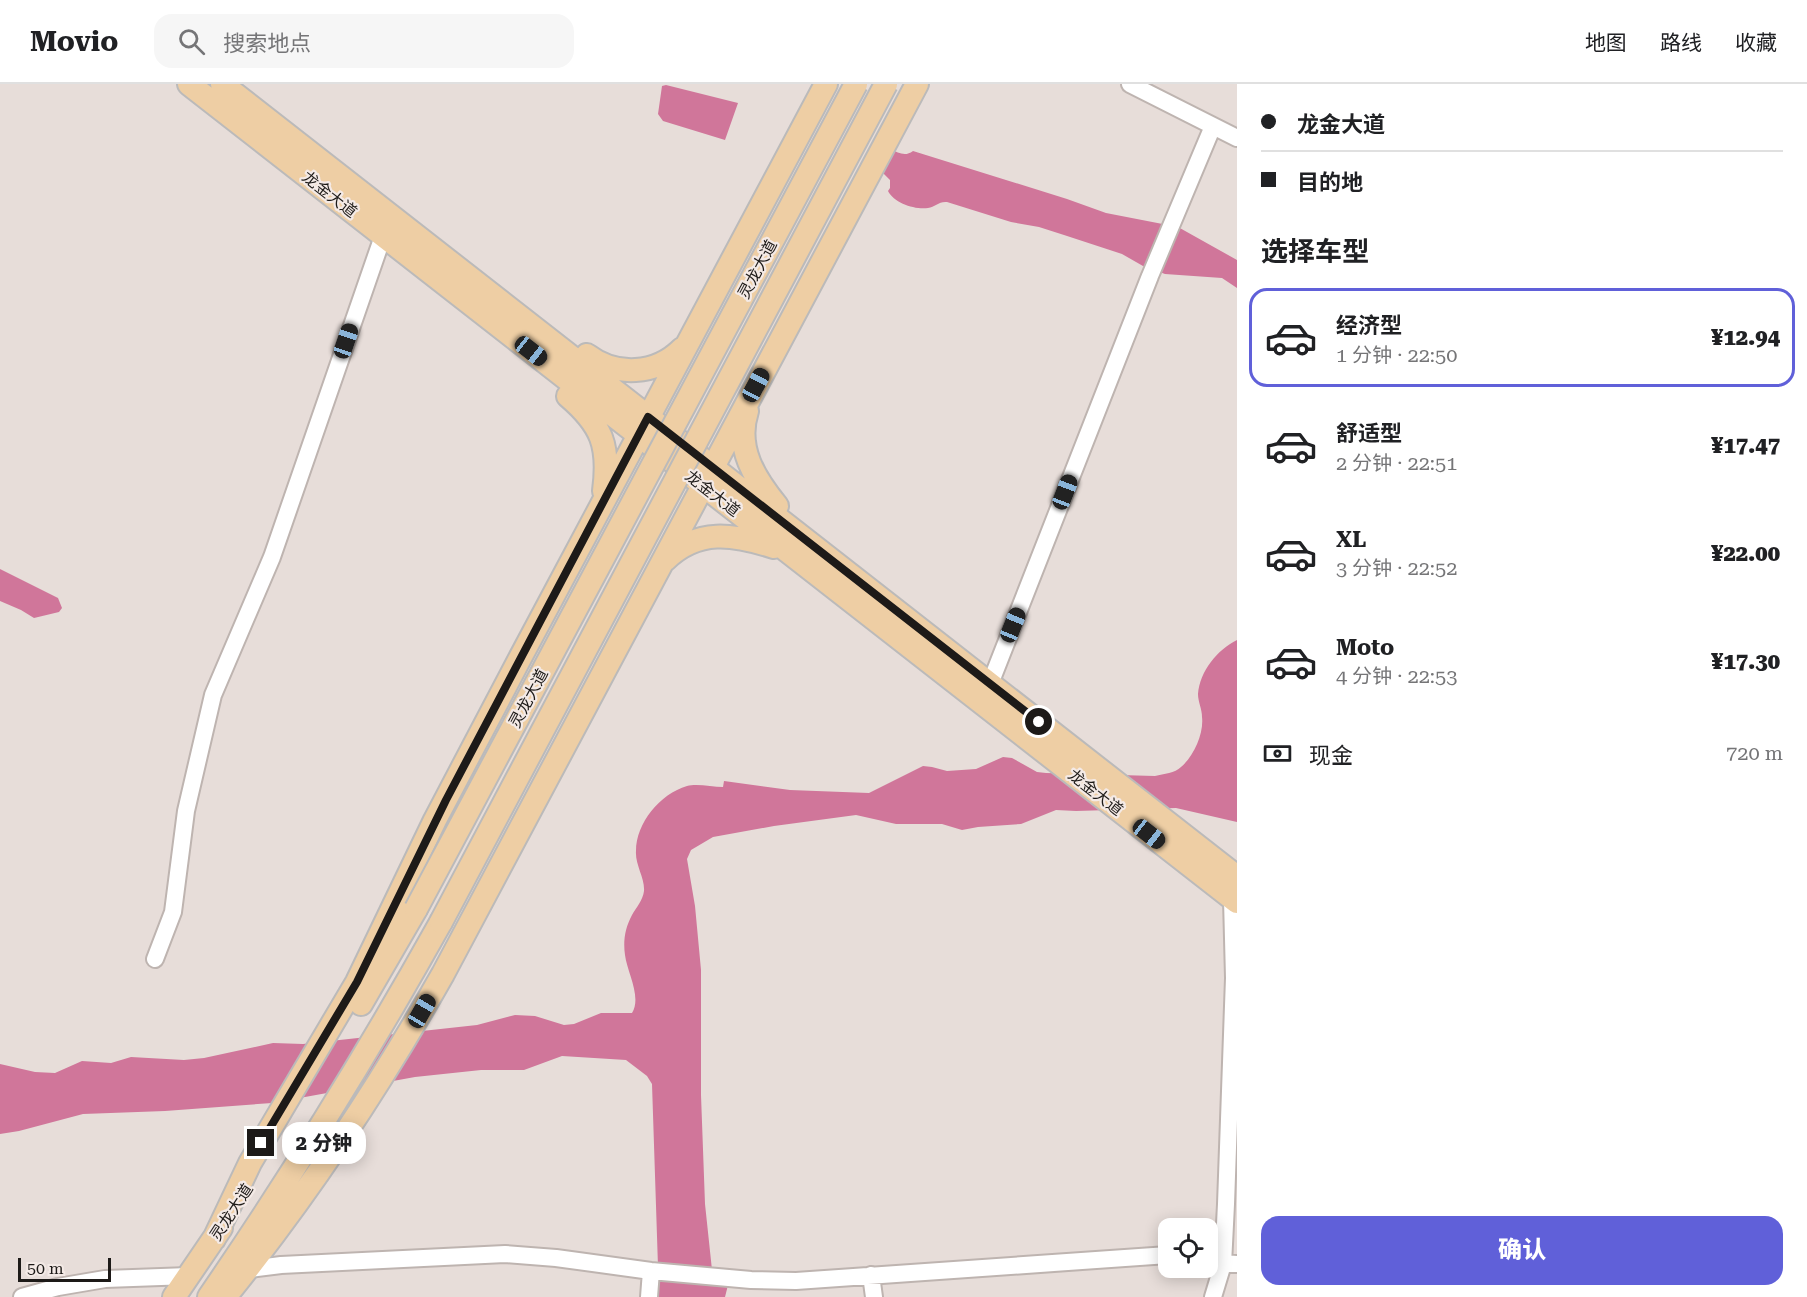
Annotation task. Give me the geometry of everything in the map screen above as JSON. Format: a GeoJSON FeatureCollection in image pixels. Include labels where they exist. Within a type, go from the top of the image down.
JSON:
{"type":"FeatureCollection","features":[{"type":"Feature","properties":{"kind":"main road","name":"龙金大道"},"geometry":{"type":"LineString","coordinates":[[189,84],[383,236],[462,285]]}},
{"type":"Feature","properties":{"kind":"main road","name":"龙金大道"},"geometry":{"type":"LineString","coordinates":[[222,84],[462,285],[797,546],[1062,766],[1132,821],[1235,892]]}},
{"type":"Feature","properties":{"kind":"main road"},"geometry":{"type":"LineString","coordinates":[[214,1239],[261,1143],[357,982],[441,809],[826,84]]}},
{"type":"Feature","properties":{"kind":"main road","name":"灵龙大道"},"geometry":{"type":"LineString","coordinates":[[174,1297],[284,1131],[416,909],[856,84]]}},
{"type":"Feature","properties":{"kind":"main road","name":"灵龙大道"},"geometry":{"type":"LineString","coordinates":[[209,1297],[236,1271],[441,922],[886,84]]}},
{"type":"Feature","properties":{"kind":"main road"},"geometry":{"type":"LineString","coordinates":[[225,1297],[236,1271],[298,1201],[352,1123],[437,986],[917,84]]}},
{"type":"Feature","properties":{"kind":"main road"},"geometry":{"type":"LineString","coordinates":[[462,285],[505,292],[595,361],[610,368],[630,370],[653,368],[680,352],[692,336]]}},
{"type":"Feature","properties":{"kind":"main road"},"geometry":{"type":"LineString","coordinates":[[462,285],[495,335],[586,411],[594,422],[606,457],[607,473],[602,503]]}},
{"type":"Feature","properties":{"kind":"main road"},"geometry":{"type":"LineString","coordinates":[[756,385],[746,415],[749,462],[758,483],[797,546]]}},
{"type":"Feature","properties":{"kind":"main road"},"geometry":{"type":"LineString","coordinates":[[660,566],[683,546],[713,536],[724,535],[797,546]]}},
{"type":"Feature","properties":{"kind":"main road","name":"龙金大道"},"geometry":{"type":"LineString","coordinates":[[797,546],[990,684],[1088,760],[1161,818],[1235,892]]}},
{"type":"Feature","properties":{"kind":"street"},"geometry":{"type":"LineString","coordinates":[[1130,84],[1237,138]]}},
{"type":"Feature","properties":{"kind":"street"},"geometry":{"type":"LineString","coordinates":[[990,684],[1150,276],[1213,126]]}},
{"type":"Feature","properties":{"kind":"street"},"geometry":{"type":"LineString","coordinates":[[155,959],[173,912],[186,811],[213,695],[272,556],[383,236]]}},
{"type":"Feature","properties":{"kind":"street"},"geometry":{"type":"LineString","coordinates":[[1213,1297],[1222,1263],[1234,978],[1235,892]]}},
{"type":"Feature","properties":{"kind":"street"},"geometry":{"type":"LineString","coordinates":[[236,1271],[281,1265],[505,1254],[651,1270],[796,1281],[1158,1256]]}},
{"type":"Feature","properties":{"kind":"street"},"geometry":{"type":"LineString","coordinates":[[649,1297],[651,1270]]}},
{"type":"Feature","properties":{"kind":"street"},"geometry":{"type":"LineString","coordinates":[[871,1275],[874,1297]]}},
{"type":"Feature","properties":{"kind":"street"},"geometry":{"type":"LineString","coordinates":[[22,1297],[58,1287],[105,1279],[189,1276]]}},
{"type":"Feature","properties":{"kind":"shaded area"},"geometry":{"type":"Polygon","coordinates":[[[666,85],[738,103],[725,140],[663,121],[658,114],[662,86],[666,85]]]}},
{"type":"Feature","properties":{"kind":"shaded area"},"geometry":{"type":"Polygon","coordinates":[[[890,149],[905,154],[913,151],[1106,213],[1178,227],[1237,260],[1237,288],[1222,278],[1165,274],[1143,266],[1122,254],[1039,227],[1011,222],[947,202],[928,208],[905,205],[888,191],[890,180],[879,169],[890,149]]]}},
{"type":"Feature","properties":{"kind":"shaded area"},"geometry":{"type":"Polygon","coordinates":[[[0,569],[58,598],[62,608],[59,612],[34,618],[0,601],[0,569]]]}},
{"type":"Feature","properties":{"kind":"shaded area"},"geometry":{"type":"Polygon","coordinates":[[[1237,640],[1237,822],[1176,808],[1056,810],[1021,824],[962,830],[942,824],[896,824],[856,815],[713,837],[691,850],[687,859],[695,906],[701,970],[701,1095],[705,1204],[712,1270],[728,1285],[725,1297],[659,1297],[652,1084],[647,1076],[626,1060],[562,1056],[524,1070],[481,1070],[415,1077],[272,1103],[83,1114],[0,1134],[0,1064],[35,1072],[55,1073],[82,1061],[111,1063],[131,1057],[184,1060],[204,1058],[273,1043],[303,1044],[477,1025],[515,1015],[535,1016],[564,1025],[574,1024],[601,1013],[632,1013],[635,1007],[635,992],[626,962],[624,945],[628,925],[644,891],[636,856],[637,840],[651,811],[677,790],[691,785],[723,787],[724,781],[790,790],[869,793],[923,766],[947,771],[976,769],[1003,757],[1012,758],[1037,772],[1046,773],[1155,776],[1169,773],[1179,769],[1186,762],[1200,737],[1202,717],[1198,694],[1206,669],[1216,655],[1237,640]]]}},
{"type":"Feature","properties":{"kind":"route"},"geometry":{"type":"LineString","coordinates":[[261,1143],[357,982],[435,820],[648,417],[1039,722]]}}]}
